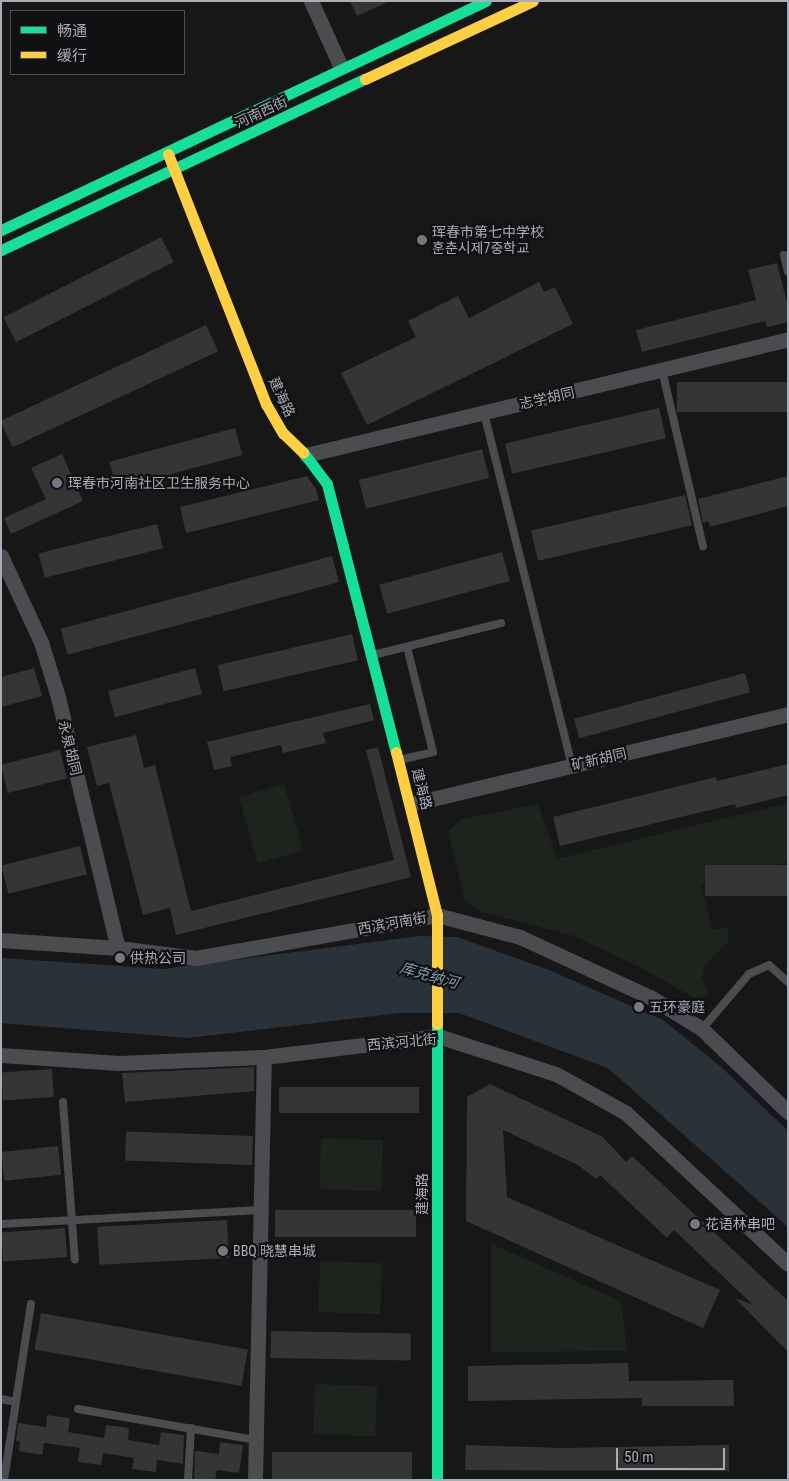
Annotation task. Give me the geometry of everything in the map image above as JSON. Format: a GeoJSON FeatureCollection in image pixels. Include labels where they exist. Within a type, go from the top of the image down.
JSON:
{"type":"FeatureCollection","features":[{"type":"Feature","properties":{"kind":"street"},"geometry":{"type":"LineString","coordinates":[[311,1],[341,67]]}},
{"type":"Feature","properties":{"kind":"street","name":"河南西街"},"geometry":{"type":"LineString","coordinates":[[1,230],[341,67],[486,1]]}},
{"type":"Feature","properties":{"kind":"street","name":"河南西街"},"geometry":{"type":"LineString","coordinates":[[1,250],[533,1]]}},
{"type":"Feature","properties":{"kind":"street","name":"建海路"},"geometry":{"type":"LineString","coordinates":[[167,152],[175,168],[266,404],[283,434],[306,455],[330,492],[400,760],[437,915],[437,1480]]}},
{"type":"Feature","properties":{"kind":"street","name":"志学胡同"},"geometry":{"type":"LineString","coordinates":[[306,455],[788,339]]}},
{"type":"Feature","properties":{"kind":"street","name":"永泉胡同"},"geometry":{"type":"LineString","coordinates":[[1,556],[41,642],[58,697],[118,948]]}},
{"type":"Feature","properties":{"kind":"street","name":"矿新胡同"},"geometry":{"type":"LineString","coordinates":[[411,804],[788,714]]}},
{"type":"Feature","properties":{"kind":"street","name":"西滨河南街"},"geometry":{"type":"LineString","coordinates":[[1,940],[118,948],[196,958],[437,915],[520,937],[569,957],[650,997],[702,1029],[788,1112]]}},
{"type":"Feature","properties":{"kind":"street","name":"西滨河北街"},"geometry":{"type":"LineString","coordinates":[[1,1054],[119,1063],[264,1057],[438,1030],[556,1074],[626,1113],[788,1264]]}},
{"type":"Feature","properties":{"kind":"street"},"geometry":{"type":"LineString","coordinates":[[255,1480],[264,1057]]}},
{"type":"Feature","properties":{"kind":"lane"},"geometry":{"type":"LineString","coordinates":[[784,255],[788,272]]}},
{"type":"Feature","properties":{"kind":"lane"},"geometry":{"type":"LineString","coordinates":[[662,370],[703,546]]}},
{"type":"Feature","properties":{"kind":"lane"},"geometry":{"type":"LineString","coordinates":[[484,413],[572,766]]}},
{"type":"Feature","properties":{"kind":"lane"},"geometry":{"type":"LineString","coordinates":[[373,655],[501,623]]}},
{"type":"Feature","properties":{"kind":"lane"},"geometry":{"type":"LineString","coordinates":[[400,760],[433,752],[407,647]]}},
{"type":"Feature","properties":{"kind":"lane"},"geometry":{"type":"LineString","coordinates":[[702,1029],[749,974],[769,965],[788,982]]}},
{"type":"Feature","properties":{"kind":"lane"},"geometry":{"type":"LineString","coordinates":[[63,1102],[75,1260]]}},
{"type":"Feature","properties":{"kind":"lane"},"geometry":{"type":"LineString","coordinates":[[1,1224],[261,1210]]}},
{"type":"Feature","properties":{"kind":"lane"},"geometry":{"type":"LineString","coordinates":[[4,1480],[31,1304]]}},
{"type":"Feature","properties":{"kind":"lane"},"geometry":{"type":"LineString","coordinates":[[1,1399],[16,1402]]}},
{"type":"Feature","properties":{"kind":"lane"},"geometry":{"type":"LineString","coordinates":[[78,1409],[256,1440]]}},
{"type":"Feature","properties":{"kind":"lane"},"geometry":{"type":"LineString","coordinates":[[188,1480],[191,1428]]}},
{"type":"Feature","properties":{"kind":"shaded area"},"geometry":{"type":"Polygon","coordinates":[[[284,784],[303,850],[258,863],[239,797],[284,784]]]}},
{"type":"Feature","properties":{"kind":"shaded area"},"geometry":{"type":"Polygon","coordinates":[[[788,803],[788,862],[701,884],[712,929],[728,928],[728,942],[705,965],[702,978],[708,993],[700,1001],[644,969],[574,936],[482,912],[465,900],[448,832],[462,819],[538,804],[557,859],[788,803]]]}},
{"type":"Feature","properties":{"kind":"shaded area"},"geometry":{"type":"Polygon","coordinates":[[[321,1138],[383,1140],[381,1191],[319,1189],[321,1138]]]}},
{"type":"Feature","properties":{"kind":"shaded area"},"geometry":{"type":"Polygon","coordinates":[[[491,1244],[621,1301],[627,1351],[491,1352],[491,1244]]]}},
{"type":"Feature","properties":{"kind":"shaded area"},"geometry":{"type":"Polygon","coordinates":[[[320,1261],[382,1263],[380,1314],[318,1312],[320,1261]]]}},
{"type":"Feature","properties":{"kind":"shaded area"},"geometry":{"type":"Polygon","coordinates":[[[315,1384],[377,1386],[375,1436],[313,1434],[315,1384]]]}},
{"type":"Feature","properties":{"kind":"water","name":"库克纳河"},"geometry":{"type":"Polygon","coordinates":[[[420,936],[457,937],[549,970],[663,1020],[721,1067],[788,1131],[788,1227],[608,1068],[459,1013],[400,1013],[188,1038],[1,1023],[1,958],[163,969],[420,936]]]}},
{"type":"Feature","properties":{"kind":"building"},"geometry":{"type":"Polygon","coordinates":[[[350,1],[390,1],[357,16],[350,1]]]}},
{"type":"Feature","properties":{"kind":"building"},"geometry":{"type":"Polygon","coordinates":[[[161,237],[174,262],[16,342],[3,317],[161,237]]]}},
{"type":"Feature","properties":{"kind":"building"},"geometry":{"type":"Polygon","coordinates":[[[777,263],[788,307],[788,322],[767,327],[765,321],[642,352],[636,330],[756,300],[748,270],[777,263]]]}},
{"type":"Feature","properties":{"kind":"building"},"geometry":{"type":"Polygon","coordinates":[[[539,282],[544,292],[555,287],[573,324],[367,425],[341,373],[416,337],[408,321],[458,296],[469,318],[539,282]]]}},
{"type":"Feature","properties":{"kind":"building"},"geometry":{"type":"Polygon","coordinates":[[[206,325],[218,351],[13,447],[1,421],[206,325]]]}},
{"type":"Feature","properties":{"kind":"building"},"geometry":{"type":"Polygon","coordinates":[[[677,382],[788,382],[788,412],[677,412],[677,382]]]}},
{"type":"Feature","properties":{"kind":"building"},"geometry":{"type":"Polygon","coordinates":[[[659,408],[666,438],[512,474],[505,444],[659,408]]]}},
{"type":"Feature","properties":{"kind":"building"},"geometry":{"type":"Polygon","coordinates":[[[235,428],[242,455],[117,489],[109,462],[235,428]]]}},
{"type":"Feature","properties":{"kind":"building"},"geometry":{"type":"Polygon","coordinates":[[[482,449],[489,478],[366,509],[359,480],[482,449]]]}},
{"type":"Feature","properties":{"kind":"building","name":"珲春市河南社区卫生服务中心"},"geometry":{"type":"Polygon","coordinates":[[[62,454],[83,501],[11,534],[4,518],[46,499],[31,468],[62,454]]]}},
{"type":"Feature","properties":{"kind":"building"},"geometry":{"type":"Polygon","coordinates":[[[307,476],[316,489],[319,500],[186,533],[180,507],[307,476]]]}},
{"type":"Feature","properties":{"kind":"building"},"geometry":{"type":"Polygon","coordinates":[[[788,476],[788,506],[710,527],[708,521],[703,523],[698,499],[788,476]]]}},
{"type":"Feature","properties":{"kind":"building"},"geometry":{"type":"Polygon","coordinates":[[[685,495],[692,525],[538,561],[531,531],[685,495]]]}},
{"type":"Feature","properties":{"kind":"building"},"geometry":{"type":"Polygon","coordinates":[[[157,524],[163,548],[45,578],[39,554],[157,524]]]}},
{"type":"Feature","properties":{"kind":"building"},"geometry":{"type":"Polygon","coordinates":[[[502,552],[510,581],[387,614],[379,585],[502,552]]]}},
{"type":"Feature","properties":{"kind":"building"},"geometry":{"type":"Polygon","coordinates":[[[332,556],[339,582],[68,655],[61,629],[332,556]]]}},
{"type":"Feature","properties":{"kind":"building"},"geometry":{"type":"Polygon","coordinates":[[[352,634],[358,660],[224,691],[218,665],[352,634]]]}},
{"type":"Feature","properties":{"kind":"building"},"geometry":{"type":"Polygon","coordinates":[[[34,668],[42,696],[1,707],[1,677],[34,668]]]}},
{"type":"Feature","properties":{"kind":"building"},"geometry":{"type":"Polygon","coordinates":[[[195,668],[202,694],[115,717],[108,691],[195,668]]]}},
{"type":"Feature","properties":{"kind":"building"},"geometry":{"type":"Polygon","coordinates":[[[745,673],[750,692],[579,738],[574,719],[745,673]]]}},
{"type":"Feature","properties":{"kind":"building"},"geometry":{"type":"Polygon","coordinates":[[[370,704],[374,720],[323,733],[326,743],[283,753],[281,745],[230,757],[232,766],[214,770],[207,742],[370,704]]]}},
{"type":"Feature","properties":{"kind":"building"},"geometry":{"type":"Polygon","coordinates":[[[136,735],[144,768],[155,765],[191,911],[394,860],[366,750],[378,747],[411,877],[176,935],[170,908],[143,915],[109,783],[97,786],[87,747],[136,735]]]}},
{"type":"Feature","properties":{"kind":"building"},"geometry":{"type":"Polygon","coordinates":[[[60,750],[67,778],[8,793],[1,765],[60,750]]]}},
{"type":"Feature","properties":{"kind":"building"},"geometry":{"type":"Polygon","coordinates":[[[788,764],[788,795],[736,808],[735,804],[560,846],[553,817],[716,777],[717,781],[788,764]]]}},
{"type":"Feature","properties":{"kind":"building"},"geometry":{"type":"Polygon","coordinates":[[[80,846],[87,874],[8,894],[1,866],[80,846]]]}},
{"type":"Feature","properties":{"kind":"building"},"geometry":{"type":"Polygon","coordinates":[[[705,865],[788,865],[788,896],[705,896],[705,865]]]}},
{"type":"Feature","properties":{"kind":"building"},"geometry":{"type":"Polygon","coordinates":[[[254,1067],[254,1091],[125,1102],[122,1073],[254,1067]]]}},
{"type":"Feature","properties":{"kind":"building"},"geometry":{"type":"Polygon","coordinates":[[[52,1069],[54,1097],[3,1100],[1,1073],[52,1069]]]}},
{"type":"Feature","properties":{"kind":"building"},"geometry":{"type":"Polygon","coordinates":[[[490,1084],[603,1137],[626,1162],[632,1156],[788,1301],[788,1352],[735,1298],[753,1305],[674,1230],[667,1238],[600,1175],[596,1179],[578,1165],[503,1130],[507,1197],[720,1290],[703,1328],[466,1221],[467,1097],[490,1084]]]}},
{"type":"Feature","properties":{"kind":"building"},"geometry":{"type":"Polygon","coordinates":[[[279,1087],[419,1087],[419,1113],[279,1113],[279,1087]]]}},
{"type":"Feature","properties":{"kind":"building"},"geometry":{"type":"Polygon","coordinates":[[[126,1132],[253,1136],[252,1165],[125,1161],[126,1132]]]}},
{"type":"Feature","properties":{"kind":"building"},"geometry":{"type":"Polygon","coordinates":[[[58,1146],[61,1175],[4,1181],[1,1152],[58,1146]]]}},
{"type":"Feature","properties":{"kind":"building"},"geometry":{"type":"Polygon","coordinates":[[[275,1210],[416,1210],[416,1237],[275,1237],[275,1210]]]}},
{"type":"Feature","properties":{"kind":"building"},"geometry":{"type":"Polygon","coordinates":[[[227,1220],[229,1258],[99,1265],[97,1227],[227,1220]]]}},
{"type":"Feature","properties":{"kind":"building"},"geometry":{"type":"Polygon","coordinates":[[[65,1228],[67,1257],[3,1261],[1,1232],[65,1228]]]}},
{"type":"Feature","properties":{"kind":"building"},"geometry":{"type":"Polygon","coordinates":[[[41,1313],[248,1349],[241,1386],[35,1349],[41,1313]]]}},
{"type":"Feature","properties":{"kind":"building"},"geometry":{"type":"Polygon","coordinates":[[[271,1331],[411,1333],[411,1360],[271,1358],[271,1331]]]}},
{"type":"Feature","properties":{"kind":"building"},"geometry":{"type":"Polygon","coordinates":[[[628,1363],[629,1381],[733,1380],[734,1406],[642,1406],[642,1398],[468,1401],[468,1366],[628,1363]]]}},
{"type":"Feature","properties":{"kind":"building"},"geometry":{"type":"Polygon","coordinates":[[[47,1415],[70,1418],[68,1432],[104,1438],[106,1425],[129,1428],[128,1440],[159,1445],[161,1432],[184,1435],[183,1464],[157,1460],[156,1472],[132,1469],[134,1458],[103,1453],[101,1465],[78,1462],[80,1448],[44,1443],[42,1455],[19,1451],[20,1442],[16,1441],[18,1423],[46,1427],[47,1415]]]}},
{"type":"Feature","properties":{"kind":"building"},"geometry":{"type":"Polygon","coordinates":[[[220,1442],[243,1445],[239,1473],[217,1470],[215,1480],[194,1479],[195,1451],[219,1454],[220,1442]]]}},
{"type":"Feature","properties":{"kind":"building"},"geometry":{"type":"Polygon","coordinates":[[[466,1445],[562,1448],[729,1445],[729,1471],[465,1470],[466,1445]]]}},
{"type":"Feature","properties":{"kind":"building"},"geometry":{"type":"Polygon","coordinates":[[[272,1452],[412,1452],[412,1479],[272,1479],[272,1452]]]}},
{"type":"Feature","properties":{"kind":"traffic: fast"},"geometry":{"type":"LineString","coordinates":[[1,230],[486,1]]}},
{"type":"Feature","properties":{"kind":"traffic: fast"},"geometry":{"type":"LineString","coordinates":[[1,250],[365,79]]}},
{"type":"Feature","properties":{"kind":"traffic: fast"},"geometry":{"type":"LineString","coordinates":[[303,452],[327,484],[396,752]]}},
{"type":"Feature","properties":{"kind":"traffic: fast"},"geometry":{"type":"LineString","coordinates":[[437,1024],[437,1480]]}},
{"type":"Feature","properties":{"kind":"traffic: slow"},"geometry":{"type":"LineString","coordinates":[[365,79],[533,1]]}},
{"type":"Feature","properties":{"kind":"traffic: slow"},"geometry":{"type":"LineString","coordinates":[[168,154],[266,404],[283,433],[303,452]]}},
{"type":"Feature","properties":{"kind":"traffic: slow"},"geometry":{"type":"LineString","coordinates":[[396,752],[437,915],[437,1024]]}},
{"type":"Feature","properties":{"kind":"place","name":"珲春市第七中学校 훈춘시제7중학교"},"geometry":{"type":"Point","coordinates":[422,240]}},
{"type":"Feature","properties":{"kind":"place","name":"珲春市河南社区卫生服务中心"},"geometry":{"type":"Point","coordinates":[57,483]}},
{"type":"Feature","properties":{"kind":"place","name":"供热公司"},"geometry":{"type":"Point","coordinates":[120,958]}},
{"type":"Feature","properties":{"kind":"place","name":"五环豪庭"},"geometry":{"type":"Point","coordinates":[639,1007]}},
{"type":"Feature","properties":{"kind":"place","name":"花语林串吧"},"geometry":{"type":"Point","coordinates":[695,1224]}},
{"type":"Feature","properties":{"kind":"place","name":"BBQ 晓慧串城"},"geometry":{"type":"Point","coordinates":[223,1251]}}]}
